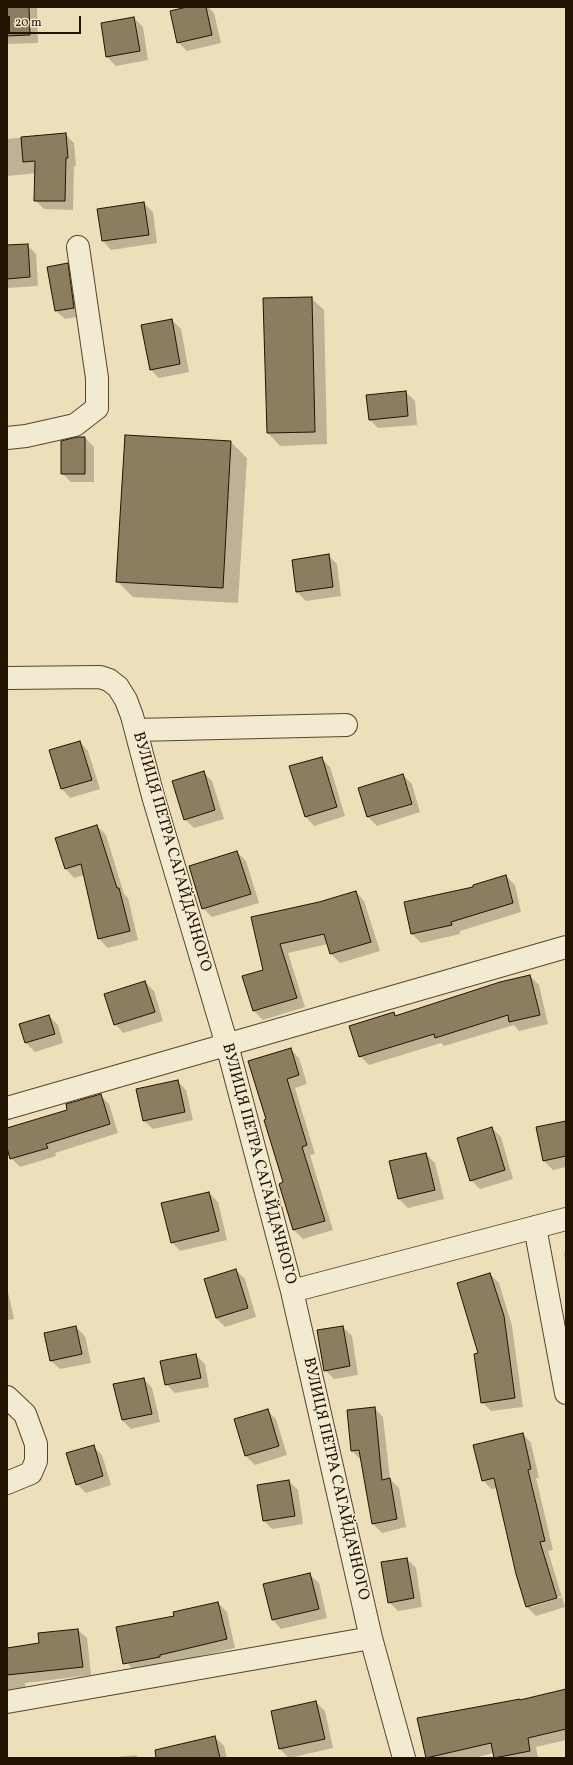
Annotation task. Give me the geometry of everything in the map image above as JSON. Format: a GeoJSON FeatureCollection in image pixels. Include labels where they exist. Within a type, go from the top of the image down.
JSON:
{"type":"FeatureCollection","features":[{"type":"Feature","properties":{"kind":"street"},"geometry":{"type":"LineString","coordinates":[[7,438],[26,436],[75,425],[97,408],[97,378],[78,247]]}},
{"type":"Feature","properties":{"kind":"street","name":"ВУЛИЦЯ ПЕТРА САГАЙДАЧНОГО"},"geometry":{"type":"LineString","coordinates":[[7,678],[100,677],[109,680],[118,688],[126,700],[132,716],[153,796],[227,1045],[292,1291],[371,1638],[404,1758]]}},
{"type":"Feature","properties":{"kind":"street"},"geometry":{"type":"LineString","coordinates":[[136,730],[346,725]]}},
{"type":"Feature","properties":{"kind":"street"},"geometry":{"type":"LineString","coordinates":[[7,1108],[566,947]]}},
{"type":"Feature","properties":{"kind":"street"},"geometry":{"type":"LineString","coordinates":[[292,1291],[566,1219]]}},
{"type":"Feature","properties":{"kind":"street"},"geometry":{"type":"LineString","coordinates":[[535,1227],[566,1393]]}},
{"type":"Feature","properties":{"kind":"street"},"geometry":{"type":"LineString","coordinates":[[7,1397],[25,1414],[36,1444],[36,1461],[31,1473],[7,1483]]}},
{"type":"Feature","properties":{"kind":"street"},"geometry":{"type":"LineString","coordinates":[[7,1702],[371,1638]]}},
{"type":"Feature","properties":{"kind":"building"},"geometry":{"type":"Polygon","coordinates":[[[7,7],[29,7],[30,35],[7,36],[7,7]]]}},
{"type":"Feature","properties":{"kind":"building"},"geometry":{"type":"Polygon","coordinates":[[[187,7],[206,7],[212,35],[177,43],[170,11],[187,7]]]}},
{"type":"Feature","properties":{"kind":"building"},"geometry":{"type":"Polygon","coordinates":[[[134,17],[140,51],[106,57],[101,23],[134,17]]]}},
{"type":"Feature","properties":{"kind":"building"},"geometry":{"type":"Polygon","coordinates":[[[66,133],[68,158],[66,158],[65,201],[34,201],[35,161],[23,162],[21,137],[66,133]]]}},
{"type":"Feature","properties":{"kind":"building"},"geometry":{"type":"Polygon","coordinates":[[[144,202],[149,235],[102,241],[97,209],[144,202]]]}},
{"type":"Feature","properties":{"kind":"building"},"geometry":{"type":"Polygon","coordinates":[[[28,244],[30,277],[7,279],[7,245],[28,244]]]}},
{"type":"Feature","properties":{"kind":"building"},"geometry":{"type":"Polygon","coordinates":[[[68,263],[74,308],[55,311],[47,267],[68,263]]]}},
{"type":"Feature","properties":{"kind":"building"},"geometry":{"type":"Polygon","coordinates":[[[312,297],[315,432],[267,433],[263,298],[312,297]]]}},
{"type":"Feature","properties":{"kind":"building"},"geometry":{"type":"Polygon","coordinates":[[[172,319],[180,364],[150,370],[141,325],[172,319]]]}},
{"type":"Feature","properties":{"kind":"building"},"geometry":{"type":"Polygon","coordinates":[[[406,391],[408,416],[369,420],[366,395],[406,391]]]}},
{"type":"Feature","properties":{"kind":"building"},"geometry":{"type":"Polygon","coordinates":[[[125,435],[231,441],[223,588],[116,582],[125,435]]]}},
{"type":"Feature","properties":{"kind":"building"},"geometry":{"type":"Polygon","coordinates":[[[77,437],[85,437],[85,474],[61,474],[61,441],[77,437]]]}},
{"type":"Feature","properties":{"kind":"building"},"geometry":{"type":"Polygon","coordinates":[[[329,554],[333,587],[296,592],[292,560],[329,554]]]}},
{"type":"Feature","properties":{"kind":"building"},"geometry":{"type":"Polygon","coordinates":[[[80,741],[92,780],[61,789],[49,750],[80,741]]]}},
{"type":"Feature","properties":{"kind":"building"},"geometry":{"type":"Polygon","coordinates":[[[322,757],[337,807],[305,817],[289,766],[322,757]]]}},
{"type":"Feature","properties":{"kind":"building"},"geometry":{"type":"Polygon","coordinates":[[[204,771],[215,810],[184,820],[172,781],[204,771]]]}},
{"type":"Feature","properties":{"kind":"building"},"geometry":{"type":"Polygon","coordinates":[[[403,774],[412,804],[367,817],[358,788],[403,774]]]}},
{"type":"Feature","properties":{"kind":"building"},"geometry":{"type":"Polygon","coordinates":[[[97,825],[117,888],[119,888],[130,931],[98,939],[81,864],[65,869],[55,838],[97,825]]]}},
{"type":"Feature","properties":{"kind":"building"},"geometry":{"type":"Polygon","coordinates":[[[237,851],[251,894],[202,909],[189,866],[237,851]]]}},
{"type":"Feature","properties":{"kind":"building"},"geometry":{"type":"Polygon","coordinates":[[[506,875],[513,903],[451,922],[452,925],[411,934],[404,902],[473,887],[473,885],[506,875]]]}},
{"type":"Feature","properties":{"kind":"building"},"geometry":{"type":"Polygon","coordinates":[[[356,891],[371,942],[330,954],[324,934],[280,944],[297,998],[253,1011],[242,976],[263,970],[251,917],[319,902],[356,891]]]}},
{"type":"Feature","properties":{"kind":"building"},"geometry":{"type":"Polygon","coordinates":[[[530,975],[540,1015],[509,1022],[508,1015],[435,1038],[434,1034],[359,1057],[349,1026],[394,1012],[395,1016],[500,982],[530,975]]]}},
{"type":"Feature","properties":{"kind":"building"},"geometry":{"type":"Polygon","coordinates":[[[145,981],[155,1012],[114,1025],[104,994],[145,981]]]}},
{"type":"Feature","properties":{"kind":"building"},"geometry":{"type":"Polygon","coordinates":[[[49,1015],[55,1034],[25,1043],[19,1024],[49,1015]]]}},
{"type":"Feature","properties":{"kind":"building"},"geometry":{"type":"Polygon","coordinates":[[[291,1048],[299,1075],[287,1079],[307,1145],[302,1147],[325,1221],[293,1230],[279,1184],[283,1182],[248,1061],[291,1048]]]}},
{"type":"Feature","properties":{"kind":"building"},"geometry":{"type":"Polygon","coordinates":[[[178,1080],[185,1112],[143,1121],[136,1089],[178,1080]]]}},
{"type":"Feature","properties":{"kind":"building"},"geometry":{"type":"Polygon","coordinates":[[[101,1094],[110,1124],[46,1144],[48,1148],[10,1159],[7,1148],[7,1128],[67,1110],[66,1104],[101,1094]]]}},
{"type":"Feature","properties":{"kind":"building"},"geometry":{"type":"Polygon","coordinates":[[[566,1121],[566,1156],[543,1161],[536,1127],[566,1121]]]}},
{"type":"Feature","properties":{"kind":"building"},"geometry":{"type":"Polygon","coordinates":[[[492,1127],[505,1170],[470,1181],[457,1138],[492,1127]]]}},
{"type":"Feature","properties":{"kind":"building"},"geometry":{"type":"Polygon","coordinates":[[[426,1153],[435,1190],[398,1199],[389,1161],[426,1153]]]}},
{"type":"Feature","properties":{"kind":"building"},"geometry":{"type":"Polygon","coordinates":[[[209,1192],[219,1231],[171,1243],[161,1203],[209,1192]]]}},
{"type":"Feature","properties":{"kind":"building"},"geometry":{"type":"Polygon","coordinates":[[[236,1269],[248,1308],[216,1318],[204,1279],[236,1269]]]}},
{"type":"Feature","properties":{"kind":"building"},"geometry":{"type":"Polygon","coordinates":[[[490,1273],[504,1316],[515,1398],[481,1403],[474,1354],[478,1353],[457,1283],[490,1273]]]}},
{"type":"Feature","properties":{"kind":"building"},"geometry":{"type":"Polygon","coordinates":[[[76,1326],[82,1354],[50,1361],[44,1333],[76,1326]]]}},
{"type":"Feature","properties":{"kind":"building"},"geometry":{"type":"Polygon","coordinates":[[[343,1326],[350,1366],[324,1371],[317,1330],[343,1326]]]}},
{"type":"Feature","properties":{"kind":"building"},"geometry":{"type":"Polygon","coordinates":[[[196,1354],[201,1378],[165,1385],[160,1361],[196,1354]]]}},
{"type":"Feature","properties":{"kind":"building"},"geometry":{"type":"Polygon","coordinates":[[[144,1378],[152,1414],[122,1420],[113,1384],[144,1378]]]}},
{"type":"Feature","properties":{"kind":"building"},"geometry":{"type":"Polygon","coordinates":[[[375,1407],[382,1480],[390,1478],[397,1519],[372,1524],[359,1450],[351,1451],[347,1410],[375,1407]]]}},
{"type":"Feature","properties":{"kind":"building"},"geometry":{"type":"Polygon","coordinates":[[[268,1409],[279,1446],[245,1456],[234,1419],[268,1409]]]}},
{"type":"Feature","properties":{"kind":"building"},"geometry":{"type":"Polygon","coordinates":[[[523,1433],[531,1469],[528,1470],[545,1541],[540,1542],[557,1598],[526,1607],[516,1574],[494,1478],[482,1481],[473,1445],[523,1433]]]}},
{"type":"Feature","properties":{"kind":"building"},"geometry":{"type":"Polygon","coordinates":[[[94,1445],[103,1476],[76,1485],[66,1453],[94,1445]]]}},
{"type":"Feature","properties":{"kind":"building"},"geometry":{"type":"Polygon","coordinates":[[[289,1480],[295,1516],[263,1521],[257,1485],[289,1480]]]}},
{"type":"Feature","properties":{"kind":"building"},"geometry":{"type":"Polygon","coordinates":[[[407,1558],[414,1598],[388,1603],[381,1562],[407,1558]]]}},
{"type":"Feature","properties":{"kind":"building"},"geometry":{"type":"Polygon","coordinates":[[[310,1573],[319,1609],[272,1620],[263,1584],[310,1573]]]}},
{"type":"Feature","properties":{"kind":"building"},"geometry":{"type":"Polygon","coordinates":[[[218,1602],[227,1639],[160,1655],[160,1657],[123,1664],[116,1627],[174,1616],[173,1612],[218,1602]]]}},
{"type":"Feature","properties":{"kind":"building"},"geometry":{"type":"Polygon","coordinates":[[[78,1629],[83,1667],[7,1675],[7,1648],[39,1643],[38,1633],[78,1629]]]}},
{"type":"Feature","properties":{"kind":"building"},"geometry":{"type":"Polygon","coordinates":[[[566,1689],[566,1729],[528,1738],[530,1751],[494,1758],[491,1743],[426,1758],[417,1718],[520,1700],[566,1689]]]}},
{"type":"Feature","properties":{"kind":"building"},"geometry":{"type":"Polygon","coordinates":[[[316,1701],[325,1739],[279,1749],[271,1711],[316,1701]]]}},
{"type":"Feature","properties":{"kind":"building"},"geometry":{"type":"Polygon","coordinates":[[[215,1736],[220,1758],[156,1758],[155,1750],[215,1736]]]}}]}
